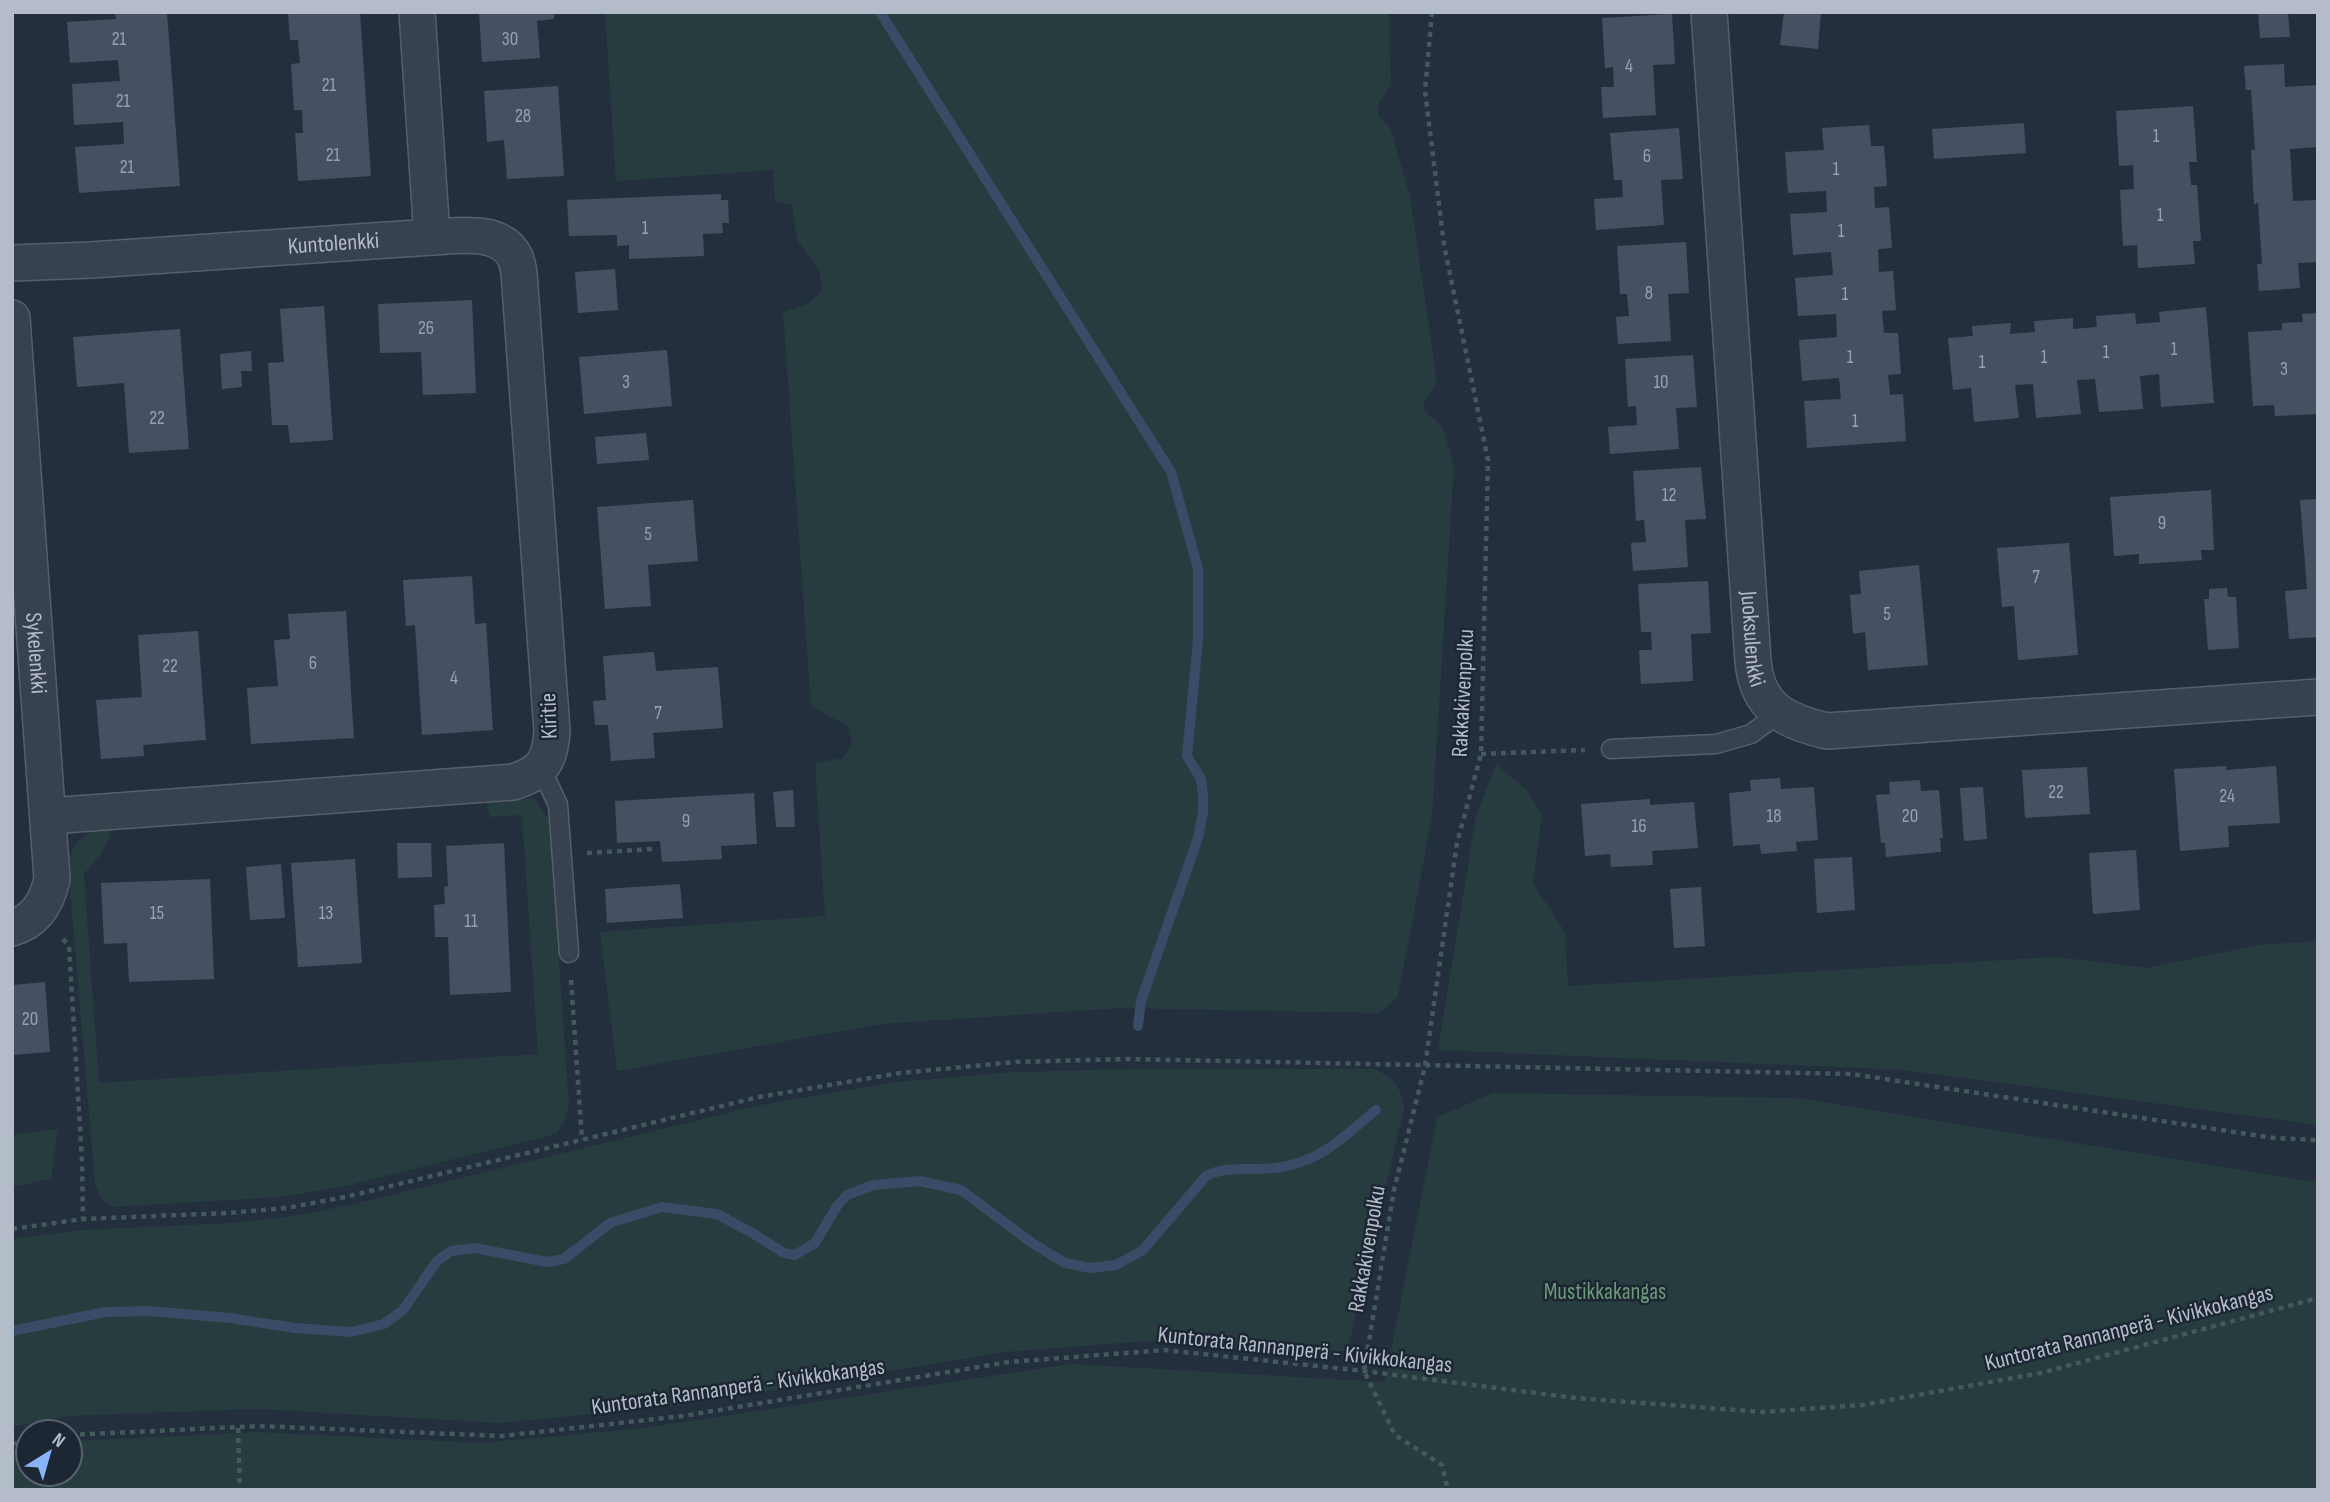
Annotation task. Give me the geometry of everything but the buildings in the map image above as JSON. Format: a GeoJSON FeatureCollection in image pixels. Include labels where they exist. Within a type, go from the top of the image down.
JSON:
{"type":"FeatureCollection","features":[{"type":"Feature","properties":{"kind":"street"},"geometry":{"type":"LineString","coordinates":[[417,12],[432,237]]}},
{"type":"Feature","properties":{"kind":"street","name":"Juoksulenkki"},"geometry":{"type":"LineString","coordinates":[[1710,12],[1753,661],[1759,689],[1767,703],[1779,713],[1804,725],[1827,731],[2318,697]]}},
{"type":"Feature","properties":{"kind":"street","name":"Kiritie"},"geometry":{"type":"LineString","coordinates":[[49,816],[513,782],[529,777],[541,768],[550,751],[552,731],[519,273],[514,256],[499,242],[482,236],[432,237]]}},
{"type":"Feature","properties":{"kind":"street","name":"Kuntolenkki"},"geometry":{"type":"LineString","coordinates":[[12,263],[432,237]]}},
{"type":"Feature","properties":{"kind":"street","name":"Sykelenkki"},"geometry":{"type":"LineString","coordinates":[[12,318],[52,879],[49,896],[26,919]]}},
{"type":"Feature","properties":{"kind":"lane"},"geometry":{"type":"LineString","coordinates":[[1611,749],[1716,744],[1751,734],[1779,713]]}},
{"type":"Feature","properties":{"kind":"lane"},"geometry":{"type":"LineString","coordinates":[[541,768],[558,805],[569,953]]}},
{"type":"Feature","properties":{"kind":"path","name":"Rakkakivenpolku"},"geometry":{"type":"LineString","coordinates":[[1364,1371],[1394,1190],[1424,1066],[1457,843],[1481,754],[1488,460],[1444,245],[1439,206],[1425,91],[1432,12]]}},
{"type":"Feature","properties":{"kind":"path"},"geometry":{"type":"LineString","coordinates":[[1481,754],[1611,749]]}},
{"type":"Feature","properties":{"kind":"path"},"geometry":{"type":"LineString","coordinates":[[562,855],[653,849]]}},
{"type":"Feature","properties":{"kind":"path"},"geometry":{"type":"LineString","coordinates":[[26,919],[69,946],[83,1219]]}},
{"type":"Feature","properties":{"kind":"path"},"geometry":{"type":"LineString","coordinates":[[569,953],[582,1140]]}},
{"type":"Feature","properties":{"kind":"path"},"geometry":{"type":"LineString","coordinates":[[12,1229],[83,1219],[286,1208],[345,1197],[759,1097],[900,1073],[1015,1062],[1128,1059],[1852,1074],[2274,1138],[2318,1140]]}},
{"type":"Feature","properties":{"kind":"path","name":"Kuntorata Rannanperä - Kivikkokangas"},"geometry":{"type":"LineString","coordinates":[[84,1434],[238,1427],[502,1436],[683,1416],[1009,1362],[1165,1350],[1364,1371],[1575,1398],[1763,1412],[1862,1405],[2041,1373],[2318,1298]]}},
{"type":"Feature","properties":{"kind":"path"},"geometry":{"type":"LineString","coordinates":[[1364,1371],[1395,1435],[1442,1465],[1448,1490]]}},
{"type":"Feature","properties":{"kind":"path"},"geometry":{"type":"LineString","coordinates":[[238,1427],[240,1490]]}},
{"type":"Feature","properties":{"kind":"green space"},"geometry":{"type":"Polygon","coordinates":[[[605,12],[1389,12],[1391,85],[1378,105],[1379,117],[1390,127],[1410,196],[1437,382],[1423,403],[1425,411],[1443,427],[1454,467],[1432,817],[1398,996],[1380,1013],[1120,1008],[882,1024],[617,1071],[600,932],[825,916],[815,763],[843,758],[852,743],[848,726],[811,706],[783,312],[806,305],[823,290],[818,268],[797,240],[792,205],[775,201],[773,170],[616,181],[605,12]]]}},
{"type":"Feature","properties":{"kind":"green space"},"geometry":{"type":"Polygon","coordinates":[[[1496,764],[1527,790],[1542,815],[1533,883],[1565,932],[1568,986],[2057,957],[2147,968],[2259,945],[2318,941],[2318,1125],[1903,1070],[1438,1050],[1476,816],[1496,764]]]}},
{"type":"Feature","properties":{"kind":"green space"},"geometry":{"type":"Polygon","coordinates":[[[534,798],[549,819],[569,1105],[565,1121],[556,1134],[341,1187],[281,1197],[112,1207],[102,1199],[95,1184],[68,867],[73,850],[81,839],[93,831],[110,826],[106,846],[84,874],[99,1083],[538,1054],[522,815],[490,817],[486,803],[534,798]]]}},
{"type":"Feature","properties":{"kind":"green space"},"geometry":{"type":"Polygon","coordinates":[[[1373,1069],[1391,1079],[1399,1089],[1404,1109],[1348,1348],[1337,1355],[1320,1358],[1160,1340],[1006,1352],[684,1405],[500,1423],[258,1409],[14,1418],[12,1427],[12,1239],[82,1230],[230,1223],[287,1217],[350,1205],[761,1105],[898,1082],[1014,1072],[1373,1069]]]}},
{"type":"Feature","properties":{"kind":"green space","name":"Mustikkakangas"},"geometry":{"type":"Polygon","coordinates":[[[1493,1093],[1797,1098],[2309,1181],[2318,1180],[2318,1490],[12,1490],[14,1452],[14,1488],[84,1488],[84,1440],[259,1432],[480,1443],[644,1428],[1071,1364],[1385,1382],[1437,1117],[1493,1093]]]}},
{"type":"Feature","properties":{"kind":"green space"},"geometry":{"type":"Polygon","coordinates":[[[58,1129],[51,1179],[12,1187],[12,1135],[58,1129]]]}},
{"type":"Feature","properties":{"kind":"waterway"},"geometry":{"type":"LineString","coordinates":[[880,12],[1171,472],[1198,568],[1198,640],[1187,756],[1201,779],[1203,812],[1198,838],[1141,1001],[1138,1026]]}},
{"type":"Feature","properties":{"kind":"waterway"},"geometry":{"type":"LineString","coordinates":[[12,1331],[105,1312],[149,1311],[351,1332],[384,1324],[403,1310],[437,1261],[451,1251],[475,1248],[547,1262],[564,1259],[610,1223],[662,1207],[717,1214],[784,1253],[795,1255],[815,1243],[837,1206],[847,1195],[873,1185],[920,1181],[961,1190],[1032,1243],[1065,1263],[1090,1268],[1116,1265],[1143,1250],[1206,1176],[1222,1171],[1275,1168],[1305,1161],[1330,1147],[1376,1110]]}}]}
